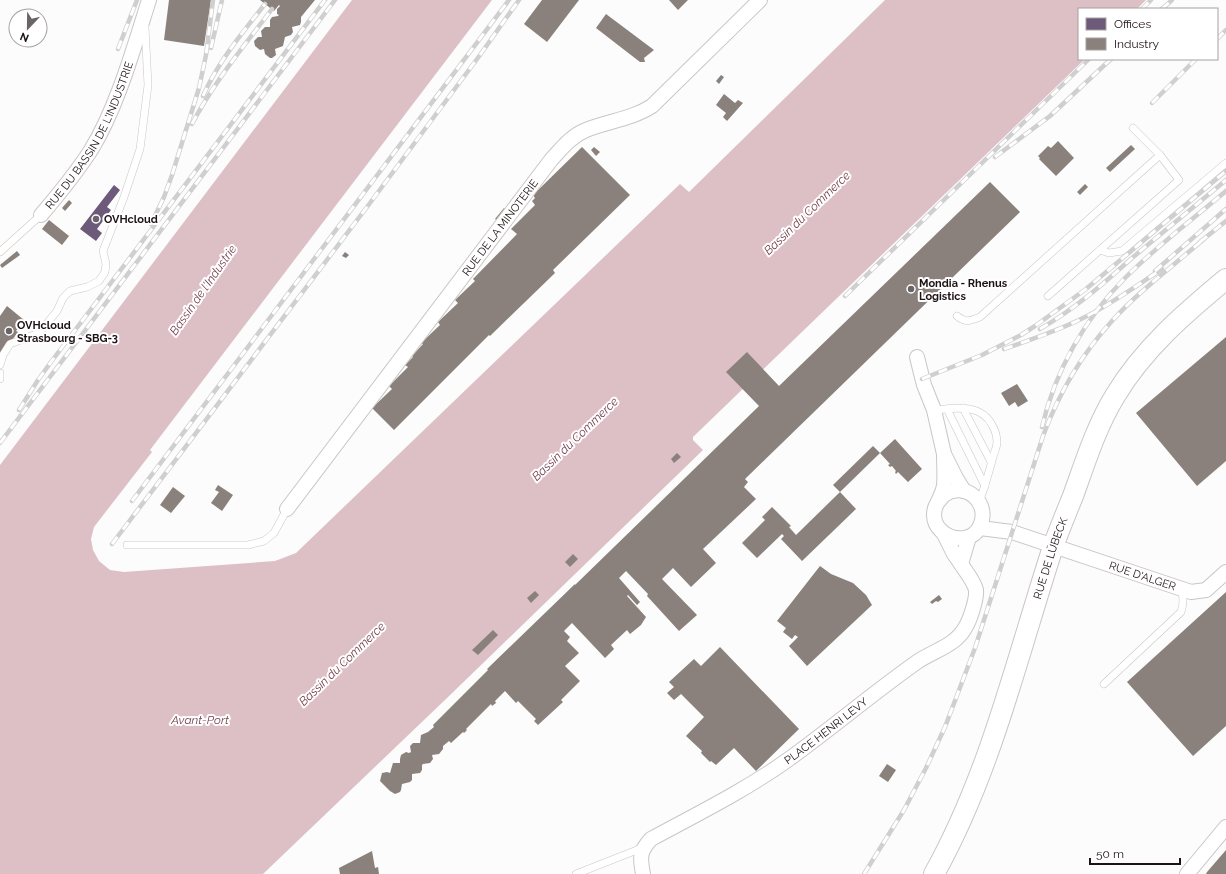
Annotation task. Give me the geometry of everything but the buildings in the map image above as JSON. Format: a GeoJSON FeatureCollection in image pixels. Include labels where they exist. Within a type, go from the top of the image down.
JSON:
{"type":"FeatureCollection","features":[{"type":"Feature","properties":{"kind":"main road","name":"RUE DE LÜBECK"},"geometry":{"type":"LineString","coordinates":[[934,874],[967,805],[986,757],[1054,545],[1106,411],[1129,374],[1161,337],[1181,316],[1226,279]]}},
{"type":"Feature","properties":{"kind":"street","name":"RUE DU BASSIN DE L'INDUSTRIE"},"geometry":{"type":"LineString","coordinates":[[41,215],[60,192],[91,149],[101,130],[116,98],[150,0]]}},
{"type":"Feature","properties":{"kind":"street","name":"RUE DE LA MINOTERIE"},"geometry":{"type":"LineString","coordinates":[[287,509],[551,160],[570,140],[585,131],[641,113],[652,106],[760,0]]}},
{"type":"Feature","properties":{"kind":"street"},"geometry":{"type":"LineString","coordinates":[[917,357],[924,385],[940,410],[944,454],[944,486],[935,509],[935,518],[939,529],[944,534],[956,539],[969,537],[980,528],[983,519],[981,506]]}},
{"type":"Feature","properties":{"kind":"street"},"geometry":{"type":"LineString","coordinates":[[944,454],[964,491]]}},
{"type":"Feature","properties":{"kind":"street"},"geometry":{"type":"LineString","coordinates":[[938,502],[945,495],[954,491],[964,491],[972,495],[990,518],[1012,532]]}},
{"type":"Feature","properties":{"kind":"street"},"geometry":{"type":"LineString","coordinates":[[980,528],[1012,532]]}},
{"type":"Feature","properties":{"kind":"street","name":"RUE D'ALGER"},"geometry":{"type":"LineString","coordinates":[[1012,532],[1191,592],[1206,590],[1226,572]]}},
{"type":"Feature","properties":{"kind":"street","name":"PLACE HENRI LEVY"},"geometry":{"type":"LineString","coordinates":[[642,848],[651,839],[738,792],[788,760],[918,661],[951,643],[960,636],[966,627],[970,616],[976,591],[972,580],[954,554],[944,534]]}},
{"type":"Feature","properties":{"kind":"street"},"geometry":{"type":"LineString","coordinates":[[961,564],[969,537]]}},
{"type":"Feature","properties":{"kind":"street"},"geometry":{"type":"LineString","coordinates":[[1187,874],[1226,827]]}},
{"type":"Feature","properties":{"kind":"street"},"geometry":{"type":"LineString","coordinates":[[642,848],[640,860],[643,874]]}},
{"type":"Feature","properties":{"kind":"lane"},"geometry":{"type":"LineString","coordinates":[[0,365],[3,355],[10,344],[39,333],[57,311],[63,298],[70,291],[87,288],[99,281],[105,272],[106,264],[103,251],[124,197],[140,149],[148,85],[144,16]]}},
{"type":"Feature","properties":{"kind":"lane"},"geometry":{"type":"LineString","coordinates":[[1048,296],[1179,180],[1160,155],[1133,128]]}},
{"type":"Feature","properties":{"kind":"lane"},"geometry":{"type":"LineString","coordinates":[[957,316],[962,320],[969,321],[980,317],[1160,155]]}},
{"type":"Feature","properties":{"kind":"lane"},"geometry":{"type":"LineString","coordinates":[[1100,250],[1109,253],[1122,252],[1226,163]]}},
{"type":"Feature","properties":{"kind":"lane","name":"RUE DU BASSIN DE L'INDUSTRIE"},"geometry":{"type":"LineString","coordinates":[[0,252],[41,215]]}},
{"type":"Feature","properties":{"kind":"lane"},"geometry":{"type":"LineString","coordinates":[[0,373],[0,379]]}},
{"type":"Feature","properties":{"kind":"lane"},"geometry":{"type":"LineString","coordinates":[[963,408],[991,462]]}},
{"type":"Feature","properties":{"kind":"lane"},"geometry":{"type":"LineString","coordinates":[[981,506],[997,442],[994,429],[989,419],[983,413],[976,410],[963,408],[940,410],[985,486]]}},
{"type":"Feature","properties":{"kind":"lane"},"geometry":{"type":"LineString","coordinates":[[127,545],[248,545],[264,541],[274,533],[287,509]]}},
{"type":"Feature","properties":{"kind":"lane"},"geometry":{"type":"LineString","coordinates":[[1104,684],[1181,612],[1184,604],[1184,595],[1181,588]]}},
{"type":"Feature","properties":{"kind":"lane"},"geometry":{"type":"LineString","coordinates":[[576,874],[642,848]]}},
{"type":"Feature","properties":{"kind":"water","name":"Avant-Port"},"geometry":{"type":"Polygon","coordinates":[[[352,0],[492,0],[150,450],[152,452],[94,527],[91,539],[93,550],[99,561],[110,570],[124,572],[275,561],[296,553],[680,184],[689,192],[885,0],[1146,0],[1138,8],[1078,8],[1078,60],[1084,60],[693,437],[693,440],[703,450],[263,874],[0,874],[0,465],[352,0]]]}},
{"type":"Feature","properties":{"kind":"railway"},"geometry":{"type":"LineString","coordinates":[[118,49],[137,0]]}},
{"type":"Feature","properties":{"kind":"railway"},"geometry":{"type":"LineString","coordinates":[[151,224],[164,197],[172,175],[199,88],[206,55],[213,0]]}},
{"type":"Feature","properties":{"kind":"railway"},"geometry":{"type":"LineString","coordinates":[[211,48],[222,0]]}},
{"type":"Feature","properties":{"kind":"railway"},"geometry":{"type":"LineString","coordinates":[[19,410],[51,362],[325,0]]}},
{"type":"Feature","properties":{"kind":"railway"},"geometry":{"type":"LineString","coordinates":[[0,443],[335,0]]}},
{"type":"Feature","properties":{"kind":"railway"},"geometry":{"type":"LineString","coordinates":[[132,501],[509,0]]}},
{"type":"Feature","properties":{"kind":"railway"},"geometry":{"type":"LineString","coordinates":[[112,544],[370,203],[519,0]]}},
{"type":"Feature","properties":{"kind":"railway"},"geometry":{"type":"LineString","coordinates":[[1143,8],[1151,0]]}},
{"type":"Feature","properties":{"kind":"railway"},"geometry":{"type":"LineString","coordinates":[[1163,8],[1172,0]]}},
{"type":"Feature","properties":{"kind":"railway"},"geometry":{"type":"LineString","coordinates":[[203,96],[223,60],[265,4]]}},
{"type":"Feature","properties":{"kind":"railway"},"geometry":{"type":"LineString","coordinates":[[192,124],[220,79],[272,9]]}},
{"type":"Feature","properties":{"kind":"railway"},"geometry":{"type":"LineString","coordinates":[[1218,38],[1226,30]]}},
{"type":"Feature","properties":{"kind":"railway"},"geometry":{"type":"LineString","coordinates":[[845,296],[1088,60]]}},
{"type":"Feature","properties":{"kind":"railway"},"geometry":{"type":"LineString","coordinates":[[995,157],[1050,116],[1110,60]]}},
{"type":"Feature","properties":{"kind":"railway"},"geometry":{"type":"LineString","coordinates":[[1152,103],[1195,60]]}},
{"type":"Feature","properties":{"kind":"railway"},"geometry":{"type":"LineString","coordinates":[[922,379],[982,355],[1035,326],[1086,289],[1226,171]]}},
{"type":"Feature","properties":{"kind":"railway"},"geometry":{"type":"LineString","coordinates":[[1040,329],[1088,296],[1226,180]]}},
{"type":"Feature","properties":{"kind":"railway"},"geometry":{"type":"LineString","coordinates":[[1042,427],[1063,366],[1097,310],[1126,277],[1226,191]]}},
{"type":"Feature","properties":{"kind":"railway"},"geometry":{"type":"LineString","coordinates":[[1155,271],[1226,209]]}},
{"type":"Feature","properties":{"kind":"railway"},"geometry":{"type":"LineString","coordinates":[[1200,242],[1226,221]]}},
{"type":"Feature","properties":{"kind":"railway"},"geometry":{"type":"LineString","coordinates":[[864,874],[904,810],[945,727],[975,648],[1043,436],[1056,405],[1072,375],[1090,347],[1122,310],[1204,239]]}},
{"type":"Feature","properties":{"kind":"railway"},"geometry":{"type":"LineString","coordinates":[[1004,349],[1053,331],[1092,314],[1113,302],[1162,269]]}},
{"type":"Feature","properties":{"kind":"place","name":"OVHcloud"},"geometry":{"type":"Point","coordinates":[96,219]}},
{"type":"Feature","properties":{"kind":"place","name":"Mondia - Rhenus Logistics"},"geometry":{"type":"Point","coordinates":[911,289]}},
{"type":"Feature","properties":{"kind":"place","name":"OVHcloud Strasbourg - SBG-3"},"geometry":{"type":"Point","coordinates":[9,331]}},
{"type":"Feature","properties":{"kind":"water label","name":"Bassin du Commerce"},"geometry":{"type":"Point","coordinates":[807,213]}},
{"type":"Feature","properties":{"kind":"water label","name":"Bassin de l'Industrie"},"geometry":{"type":"Point","coordinates":[203,290]}},
{"type":"Feature","properties":{"kind":"water label","name":"Bassin du Commerce"},"geometry":{"type":"Point","coordinates":[575,439]}},
{"type":"Feature","properties":{"kind":"water label","name":"Bassin du Commerce"},"geometry":{"type":"Point","coordinates":[342,664]}}]}
